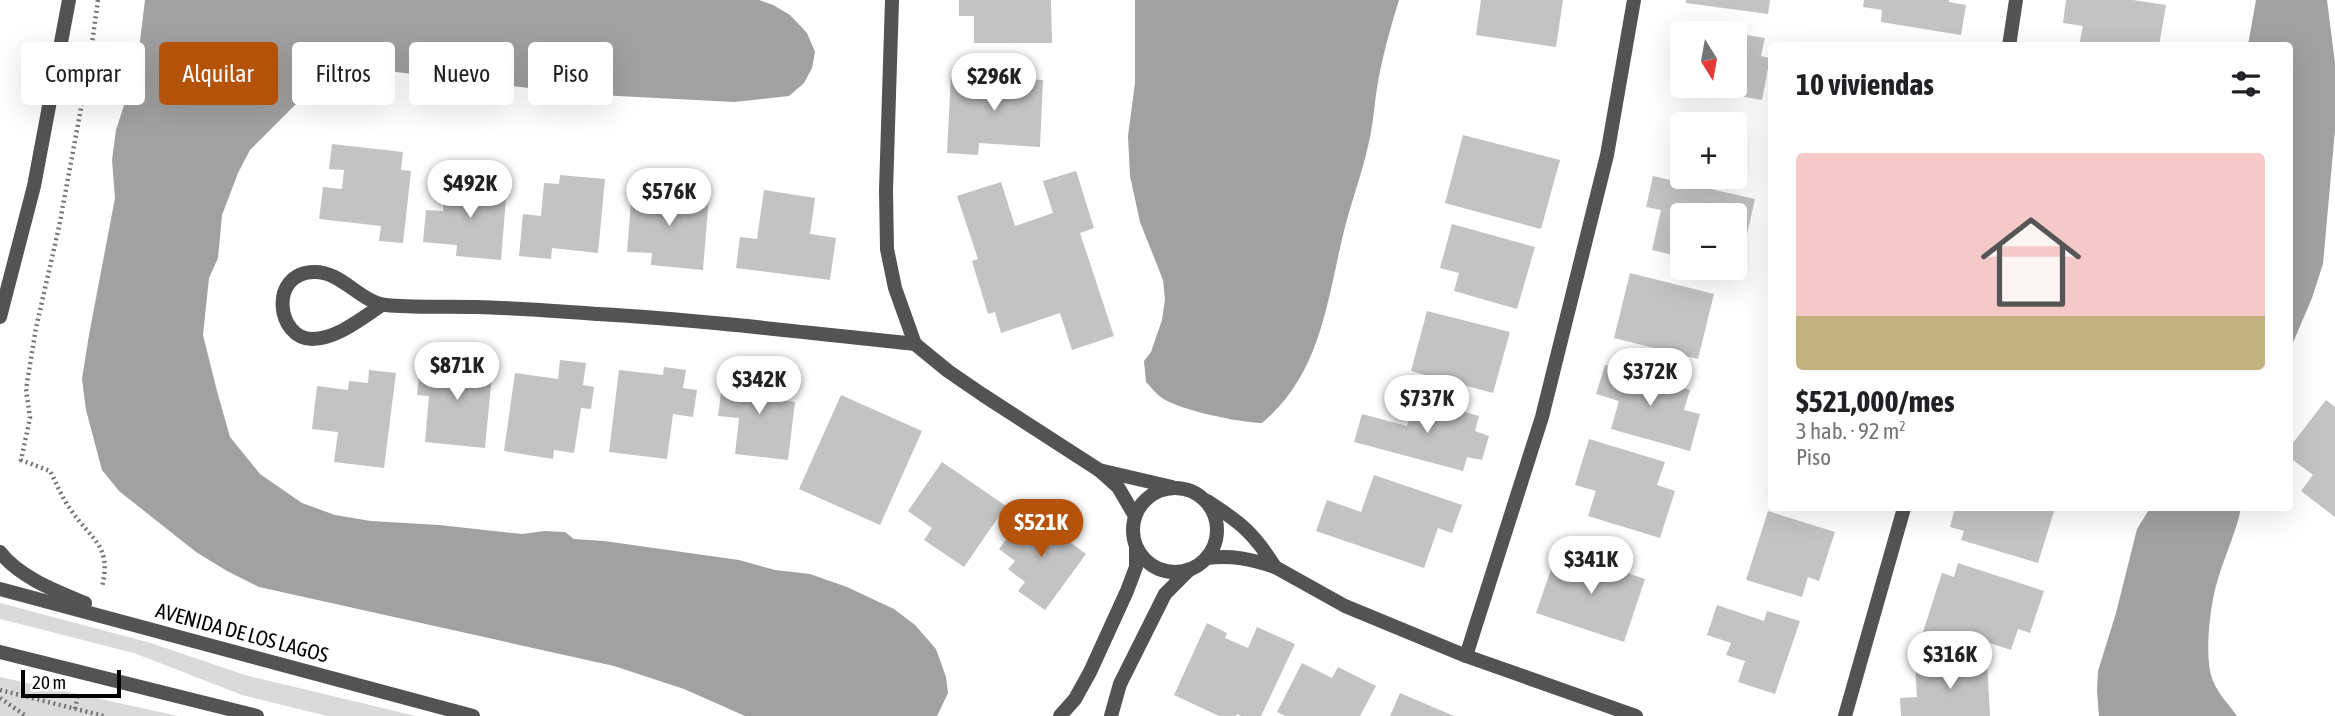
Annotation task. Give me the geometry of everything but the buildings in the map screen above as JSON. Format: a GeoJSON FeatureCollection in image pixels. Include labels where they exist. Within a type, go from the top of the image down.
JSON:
{"type":"FeatureCollection","features":[{"type":"Feature","properties":{"kind":"street"},"geometry":{"type":"LineString","coordinates":[[0,317],[34,186],[69,0]]}},
{"type":"Feature","properties":{"kind":"street"},"geometry":{"type":"LineString","coordinates":[[892,0],[886,190],[887,249],[895,288],[915,344],[983,395],[1099,470],[1118,487],[1135,516]]}},
{"type":"Feature","properties":{"kind":"street"},"geometry":{"type":"LineString","coordinates":[[1466,656],[1542,417],[1607,155],[1634,0]]}},
{"type":"Feature","properties":{"kind":"street"},"geometry":{"type":"LineString","coordinates":[[2010,42],[2016,0]]}},
{"type":"Feature","properties":{"kind":"street"},"geometry":{"type":"LineString","coordinates":[[382,305],[339,331],[321,339],[306,339],[292,329],[283,314],[281,300],[286,287],[299,276],[314,272],[332,276],[382,305],[659,317],[915,344]]}},
{"type":"Feature","properties":{"kind":"street"},"geometry":{"type":"LineString","coordinates":[[1099,470],[1190,490],[1239,521],[1254,535],[1275,567]]}},
{"type":"Feature","properties":{"kind":"street"},"geometry":{"type":"LineString","coordinates":[[1060,716],[1090,672],[1136,567],[1133,537],[1135,516],[1151,495],[1177,488]]}},
{"type":"Feature","properties":{"kind":"street"},"geometry":{"type":"LineString","coordinates":[[1111,716],[1120,684],[1165,594],[1189,570],[1207,558],[1214,546],[1216,519],[1211,507],[1201,497]]}},
{"type":"Feature","properties":{"kind":"street"},"geometry":{"type":"LineString","coordinates":[[1845,716],[1903,511]]}},
{"type":"Feature","properties":{"kind":"street"},"geometry":{"type":"LineString","coordinates":[[1136,547],[1152,566],[1164,571],[1189,570]]}},
{"type":"Feature","properties":{"kind":"street"},"geometry":{"type":"LineString","coordinates":[[0,552],[7,561],[35,579],[72,598],[158,632]]}},
{"type":"Feature","properties":{"kind":"street"},"geometry":{"type":"LineString","coordinates":[[1207,558],[1246,558],[1275,567],[1345,606],[1466,656],[1636,716]]}},
{"type":"Feature","properties":{"kind":"street","name":"AVENIDA DE LOS LAGOS"},"geometry":{"type":"LineString","coordinates":[[0,589],[473,716]]}},
{"type":"Feature","properties":{"kind":"street"},"geometry":{"type":"LineString","coordinates":[[0,652],[257,716]]}},
{"type":"Feature","properties":{"kind":"path"},"geometry":{"type":"LineString","coordinates":[[21,460],[30,418],[26,389],[36,328],[60,227],[98,0]]}},
{"type":"Feature","properties":{"kind":"path"},"geometry":{"type":"LineString","coordinates":[[0,690],[104,716]]}},
{"type":"Feature","properties":{"kind":"path"},"geometry":{"type":"LineString","coordinates":[[0,698],[26,716]]}},
{"type":"Feature","properties":{"kind":"shaded area"},"geometry":{"type":"Polygon","coordinates":[[[145,0],[759,0],[790,15],[807,33],[815,52],[812,68],[804,83],[789,96],[734,102],[613,96],[613,42],[528,42],[528,88],[514,86],[514,42],[409,42],[409,74],[395,72],[395,42],[292,42],[292,105],[295,105],[250,150],[238,173],[222,215],[218,258],[209,278],[203,335],[230,437],[260,474],[302,503],[335,515],[371,521],[522,534],[565,532],[574,539],[739,560],[775,570],[810,574],[847,587],[894,609],[915,625],[936,649],[946,677],[948,693],[937,716],[745,716],[684,689],[614,666],[259,587],[196,552],[119,491],[102,470],[86,410],[82,379],[115,198],[112,160],[116,130],[124,105],[145,105],[145,42],[140,42],[145,0]]]}},
{"type":"Feature","properties":{"kind":"shaded area"},"geometry":{"type":"Polygon","coordinates":[[[1135,0],[1399,0],[1381,66],[1368,146],[1319,333],[1298,381],[1282,403],[1262,423],[1225,418],[1171,403],[1146,382],[1144,361],[1151,352],[1162,320],[1165,299],[1163,280],[1140,222],[1130,176],[1128,136],[1135,83],[1135,0]]]}},
{"type":"Feature","properties":{"kind":"shaded area"},"geometry":{"type":"Polygon","coordinates":[[[2256,0],[2327,0],[2335,63],[2335,130],[2323,264],[2293,343],[2293,42],[2249,42],[2256,0]]]}},
{"type":"Feature","properties":{"kind":"shaded area"},"geometry":{"type":"Polygon","coordinates":[[[2148,511],[2240,511],[2215,589],[2208,640],[2213,681],[2237,716],[2099,716],[2098,671],[2137,529],[2148,511]]]}},
{"type":"Feature","properties":{"kind":"shaded area"},"geometry":{"type":"Polygon","coordinates":[[[0,603],[151,643],[245,675],[416,716],[327,716],[242,695],[134,653],[0,619],[0,603]]]}},
{"type":"Feature","properties":{"kind":"shaded area"},"geometry":{"type":"Polygon","coordinates":[[[0,677],[178,716],[0,716],[0,677]]]}}]}
